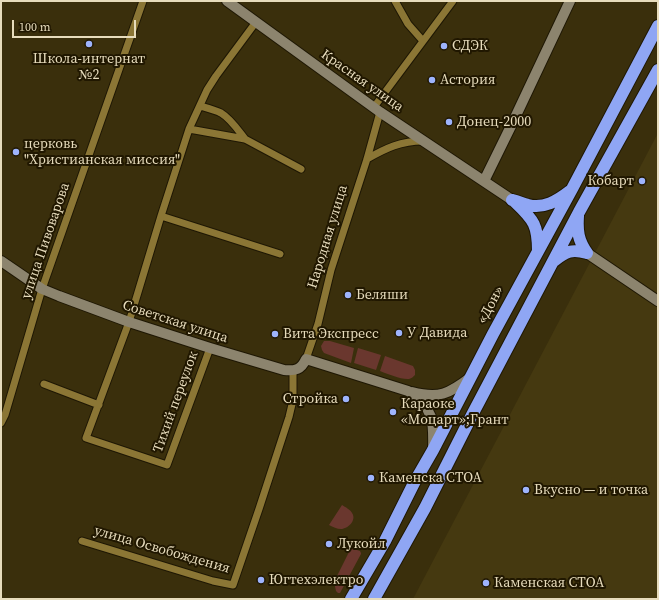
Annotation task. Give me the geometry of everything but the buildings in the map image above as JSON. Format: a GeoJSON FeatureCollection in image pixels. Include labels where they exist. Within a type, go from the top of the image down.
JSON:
{"type":"FeatureCollection","features":[{"type":"Feature","properties":{"kind":"highway","name":"«Дон»"},"geometry":{"type":"LineString","coordinates":[[351,599],[385,540],[493,334],[658,26]]}},
{"type":"Feature","properties":{"kind":"highway"},"geometry":{"type":"LineString","coordinates":[[374,599],[425,508],[472,415],[579,212],[658,70]]}},
{"type":"Feature","properties":{"kind":"highway"},"geometry":{"type":"LineString","coordinates":[[512,200],[527,205],[544,206],[560,199],[572,189]]}},
{"type":"Feature","properties":{"kind":"highway"},"geometry":{"type":"LineString","coordinates":[[512,200],[532,219],[538,237],[538,251]]}},
{"type":"Feature","properties":{"kind":"highway"},"geometry":{"type":"LineString","coordinates":[[579,212],[577,229],[578,236],[587,253]]}},
{"type":"Feature","properties":{"kind":"highway"},"geometry":{"type":"LineString","coordinates":[[553,262],[562,254],[569,251],[577,250],[587,253]]}},
{"type":"Feature","properties":{"kind":"main road","name":"Красная улица"},"geometry":{"type":"LineString","coordinates":[[227,1],[377,110],[512,200]]}},
{"type":"Feature","properties":{"kind":"main road"},"geometry":{"type":"LineString","coordinates":[[484,180],[570,1]]}},
{"type":"Feature","properties":{"kind":"main road"},"geometry":{"type":"LineString","coordinates":[[587,253],[658,301]]}},
{"type":"Feature","properties":{"kind":"main road","name":"Советская улица"},"geometry":{"type":"LineString","coordinates":[[1,261],[42,289],[129,322],[210,348],[284,370],[300,366],[408,391],[416,396],[425,405],[430,414],[432,421],[433,450]]}},
{"type":"Feature","properties":{"kind":"main road"},"geometry":{"type":"LineString","coordinates":[[408,391],[428,396],[439,395],[471,378]]}},
{"type":"Feature","properties":{"kind":"street","name":"улица Пивоварова"},"geometry":{"type":"LineString","coordinates":[[1,423],[5,415],[42,289],[143,1]]}},
{"type":"Feature","properties":{"kind":"street"},"geometry":{"type":"LineString","coordinates":[[395,1],[408,24],[423,41]]}},
{"type":"Feature","properties":{"kind":"street"},"geometry":{"type":"LineString","coordinates":[[377,110],[423,41],[453,1]]}},
{"type":"Feature","properties":{"kind":"street","name":"Тихий переулок"},"geometry":{"type":"LineString","coordinates":[[210,348],[167,465],[86,438],[129,322],[161,216],[190,129],[207,90],[256,22]]}},
{"type":"Feature","properties":{"kind":"street"},"geometry":{"type":"LineString","coordinates":[[200,106],[222,114],[245,139]]}},
{"type":"Feature","properties":{"kind":"street","name":"Народная улица"},"geometry":{"type":"LineString","coordinates":[[234,585],[289,417],[300,366],[318,324],[331,270],[367,159],[377,110]]}},
{"type":"Feature","properties":{"kind":"street"},"geometry":{"type":"LineString","coordinates":[[190,129],[245,139],[301,169]]}},
{"type":"Feature","properties":{"kind":"street"},"geometry":{"type":"LineString","coordinates":[[367,159],[397,144],[425,141]]}},
{"type":"Feature","properties":{"kind":"street"},"geometry":{"type":"LineString","coordinates":[[161,216],[280,254]]}},
{"type":"Feature","properties":{"kind":"street"},"geometry":{"type":"LineString","coordinates":[[44,384],[99,405]]}},
{"type":"Feature","properties":{"kind":"street","name":"улица Освобождения"},"geometry":{"type":"LineString","coordinates":[[82,541],[213,581],[234,585]]}},
{"type":"Feature","properties":{"kind":"shaded area"},"geometry":{"type":"Polygon","coordinates":[[[658,133],[658,599],[413,599],[658,133]]]}},
{"type":"Feature","properties":{"kind":"shaded area"},"geometry":{"type":"Polygon","coordinates":[[[324,341],[330,341],[354,348],[351,363],[324,353],[321,346],[324,341]]]}},
{"type":"Feature","properties":{"kind":"shaded area"},"geometry":{"type":"Polygon","coordinates":[[[358,348],[381,355],[376,370],[354,363],[358,348]]]}},
{"type":"Feature","properties":{"kind":"shaded area"},"geometry":{"type":"Polygon","coordinates":[[[385,356],[413,366],[415,375],[409,379],[403,379],[380,371],[385,356]]]}},
{"type":"Feature","properties":{"kind":"shaded area"},"geometry":{"type":"Polygon","coordinates":[[[342,505],[351,512],[353,521],[349,526],[344,529],[340,529],[329,525],[342,505]]]}},
{"type":"Feature","properties":{"kind":"shaded area"},"geometry":{"type":"Polygon","coordinates":[[[351,548],[360,551],[361,554],[340,593],[338,593],[334,582],[351,548]]]}},
{"type":"Feature","properties":{"kind":"place","name":"Школа-интернат №2"},"geometry":{"type":"Point","coordinates":[89,44]}},
{"type":"Feature","properties":{"kind":"place","name":"СДЭК"},"geometry":{"type":"Point","coordinates":[444,46]}},
{"type":"Feature","properties":{"kind":"place","name":"Астория"},"geometry":{"type":"Point","coordinates":[432,80]}},
{"type":"Feature","properties":{"kind":"place","name":"Донец-2000"},"geometry":{"type":"Point","coordinates":[449,122]}},
{"type":"Feature","properties":{"kind":"place","name":"церковь \"Христианская миссия\""},"geometry":{"type":"Point","coordinates":[16,152]}},
{"type":"Feature","properties":{"kind":"place","name":"Кобарт"},"geometry":{"type":"Point","coordinates":[642,181]}},
{"type":"Feature","properties":{"kind":"place","name":"Беляши"},"geometry":{"type":"Point","coordinates":[348,295]}},
{"type":"Feature","properties":{"kind":"place","name":"У Давида"},"geometry":{"type":"Point","coordinates":[399,333]}},
{"type":"Feature","properties":{"kind":"place","name":"Вита Экспресс"},"geometry":{"type":"Point","coordinates":[275,334]}},
{"type":"Feature","properties":{"kind":"place","name":"Стройка"},"geometry":{"type":"Point","coordinates":[346,399]}},
{"type":"Feature","properties":{"kind":"place","name":"Караоке «Моцарт»;Грант"},"geometry":{"type":"Point","coordinates":[393,412]}},
{"type":"Feature","properties":{"kind":"place","name":"Каменска СТОА"},"geometry":{"type":"Point","coordinates":[371,478]}},
{"type":"Feature","properties":{"kind":"place","name":"Вкусно — и точка"},"geometry":{"type":"Point","coordinates":[526,490]}},
{"type":"Feature","properties":{"kind":"place","name":"Лукойл"},"geometry":{"type":"Point","coordinates":[329,544]}},
{"type":"Feature","properties":{"kind":"place","name":"Югтехэлектро"},"geometry":{"type":"Point","coordinates":[261,580]}},
{"type":"Feature","properties":{"kind":"place","name":"Каменская СТОА"},"geometry":{"type":"Point","coordinates":[486,583]}}]}
